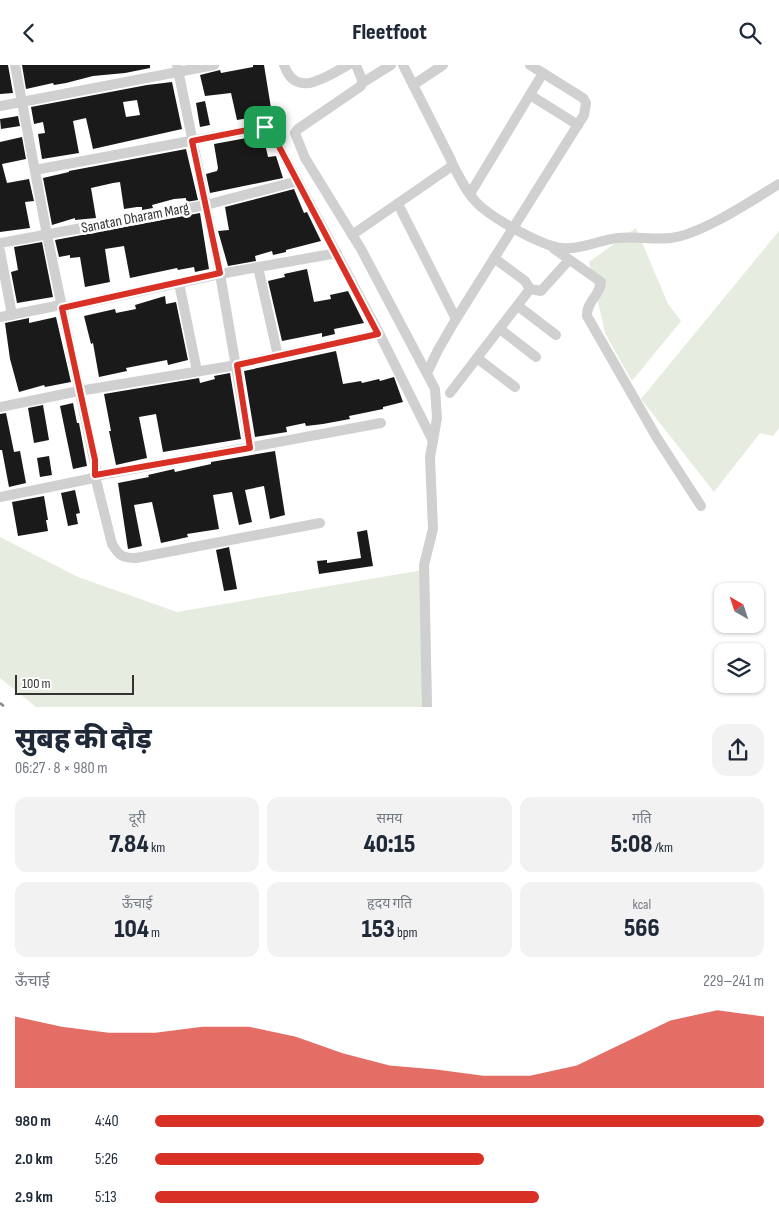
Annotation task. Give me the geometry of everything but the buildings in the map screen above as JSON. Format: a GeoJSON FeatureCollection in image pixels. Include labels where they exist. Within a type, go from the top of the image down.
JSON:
{"type":"FeatureCollection","features":[{"type":"Feature","properties":{"kind":"street"},"geometry":{"type":"LineString","coordinates":[[15,65],[47,235],[95,460],[95,475],[112,545],[123,558],[136,558],[320,523]]}},
{"type":"Feature","properties":{"kind":"street"},"geometry":{"type":"LineString","coordinates":[[0,106],[178,69],[214,65]]}},
{"type":"Feature","properties":{"kind":"street"},"geometry":{"type":"LineString","coordinates":[[284,65],[293,80],[309,83],[322,79],[348,65]]}},
{"type":"Feature","properties":{"kind":"street"},"geometry":{"type":"LineString","coordinates":[[356,65],[362,83]]}},
{"type":"Feature","properties":{"kind":"street"},"geometry":{"type":"LineString","coordinates":[[391,65],[362,83],[357,89],[298,129],[295,133],[305,158],[352,235],[434,389],[437,406],[436,428],[430,457],[433,529],[424,565],[427,707]]}},
{"type":"Feature","properties":{"kind":"street"},"geometry":{"type":"LineString","coordinates":[[403,65],[452,163],[470,194],[484,209],[527,235],[550,245],[572,248],[619,238],[663,238],[680,235],[714,221],[779,184]]}},
{"type":"Feature","properties":{"kind":"street"},"geometry":{"type":"LineString","coordinates":[[413,85],[443,65]]}},
{"type":"Feature","properties":{"kind":"street"},"geometry":{"type":"LineString","coordinates":[[427,373],[456,319],[578,125],[586,108],[583,98],[530,65]]}},
{"type":"Feature","properties":{"kind":"street"},"geometry":{"type":"LineString","coordinates":[[178,69],[220,273],[250,448]]}},
{"type":"Feature","properties":{"kind":"street"},"geometry":{"type":"LineString","coordinates":[[470,194],[544,73]]}},
{"type":"Feature","properties":{"kind":"street"},"geometry":{"type":"LineString","coordinates":[[530,95],[578,125]]}},
{"type":"Feature","properties":{"kind":"street"},"geometry":{"type":"LineString","coordinates":[[35,170],[265,127],[274,137],[337,253],[433,441]]}},
{"type":"Feature","properties":{"kind":"street"},"geometry":{"type":"LineString","coordinates":[[352,235],[449,169],[452,163]]}},
{"type":"Feature","properties":{"kind":"street","name":"Sanatan Dharam Marg"},"geometry":{"type":"LineString","coordinates":[[0,243],[206,205],[298,181]]}},
{"type":"Feature","properties":{"kind":"street"},"geometry":{"type":"LineString","coordinates":[[398,204],[456,319]]}},
{"type":"Feature","properties":{"kind":"street"},"geometry":{"type":"LineString","coordinates":[[550,245],[568,260],[601,282],[588,308],[587,315],[657,438],[701,506]]}},
{"type":"Feature","properties":{"kind":"street"},"geometry":{"type":"LineString","coordinates":[[0,251],[12,315]]}},
{"type":"Feature","properties":{"kind":"street"},"geometry":{"type":"LineString","coordinates":[[0,317],[62,307],[220,273],[337,253]]}},
{"type":"Feature","properties":{"kind":"street"},"geometry":{"type":"LineString","coordinates":[[494,258],[525,281],[530,289],[540,291],[568,260]]}},
{"type":"Feature","properties":{"kind":"street"},"geometry":{"type":"LineString","coordinates":[[258,267],[278,356]]}},
{"type":"Feature","properties":{"kind":"street"},"geometry":{"type":"LineString","coordinates":[[179,283],[197,371]]}},
{"type":"Feature","properties":{"kind":"street"},"geometry":{"type":"LineString","coordinates":[[450,393],[530,289]]}},
{"type":"Feature","properties":{"kind":"street"},"geometry":{"type":"LineString","coordinates":[[518,306],[556,335]]}},
{"type":"Feature","properties":{"kind":"street"},"geometry":{"type":"LineString","coordinates":[[500,329],[536,357]]}},
{"type":"Feature","properties":{"kind":"street"},"geometry":{"type":"LineString","coordinates":[[0,407],[80,391],[237,365],[378,334]]}},
{"type":"Feature","properties":{"kind":"street"},"geometry":{"type":"LineString","coordinates":[[477,358],[515,387]]}},
{"type":"Feature","properties":{"kind":"street"},"geometry":{"type":"LineString","coordinates":[[0,497],[89,479],[95,475],[381,423]]}},
{"type":"Feature","properties":{"kind":"shaded area"},"geometry":{"type":"Polygon","coordinates":[[[636,228],[668,304],[681,321],[632,381],[605,333],[589,262],[636,228]]]}},
{"type":"Feature","properties":{"kind":"shaded area"},"geometry":{"type":"Polygon","coordinates":[[[779,231],[779,428],[773,436],[760,433],[714,492],[641,399],[779,231]]]}},
{"type":"Feature","properties":{"kind":"shaded area"},"geometry":{"type":"Polygon","coordinates":[[[0,537],[78,577],[177,612],[429,569],[432,707],[36,707],[0,678],[0,537]]]}},
{"type":"Feature","properties":{"kind":"railway"},"geometry":{"type":"LineString","coordinates":[[0,703],[5,707]]}},
{"type":"Feature","properties":{"kind":"route"},"geometry":{"type":"LineString","coordinates":[[265,127],[274,137],[337,253],[378,334],[237,365],[250,448],[95,475],[95,460],[62,308],[220,273],[192,141],[265,127]]}}]}
